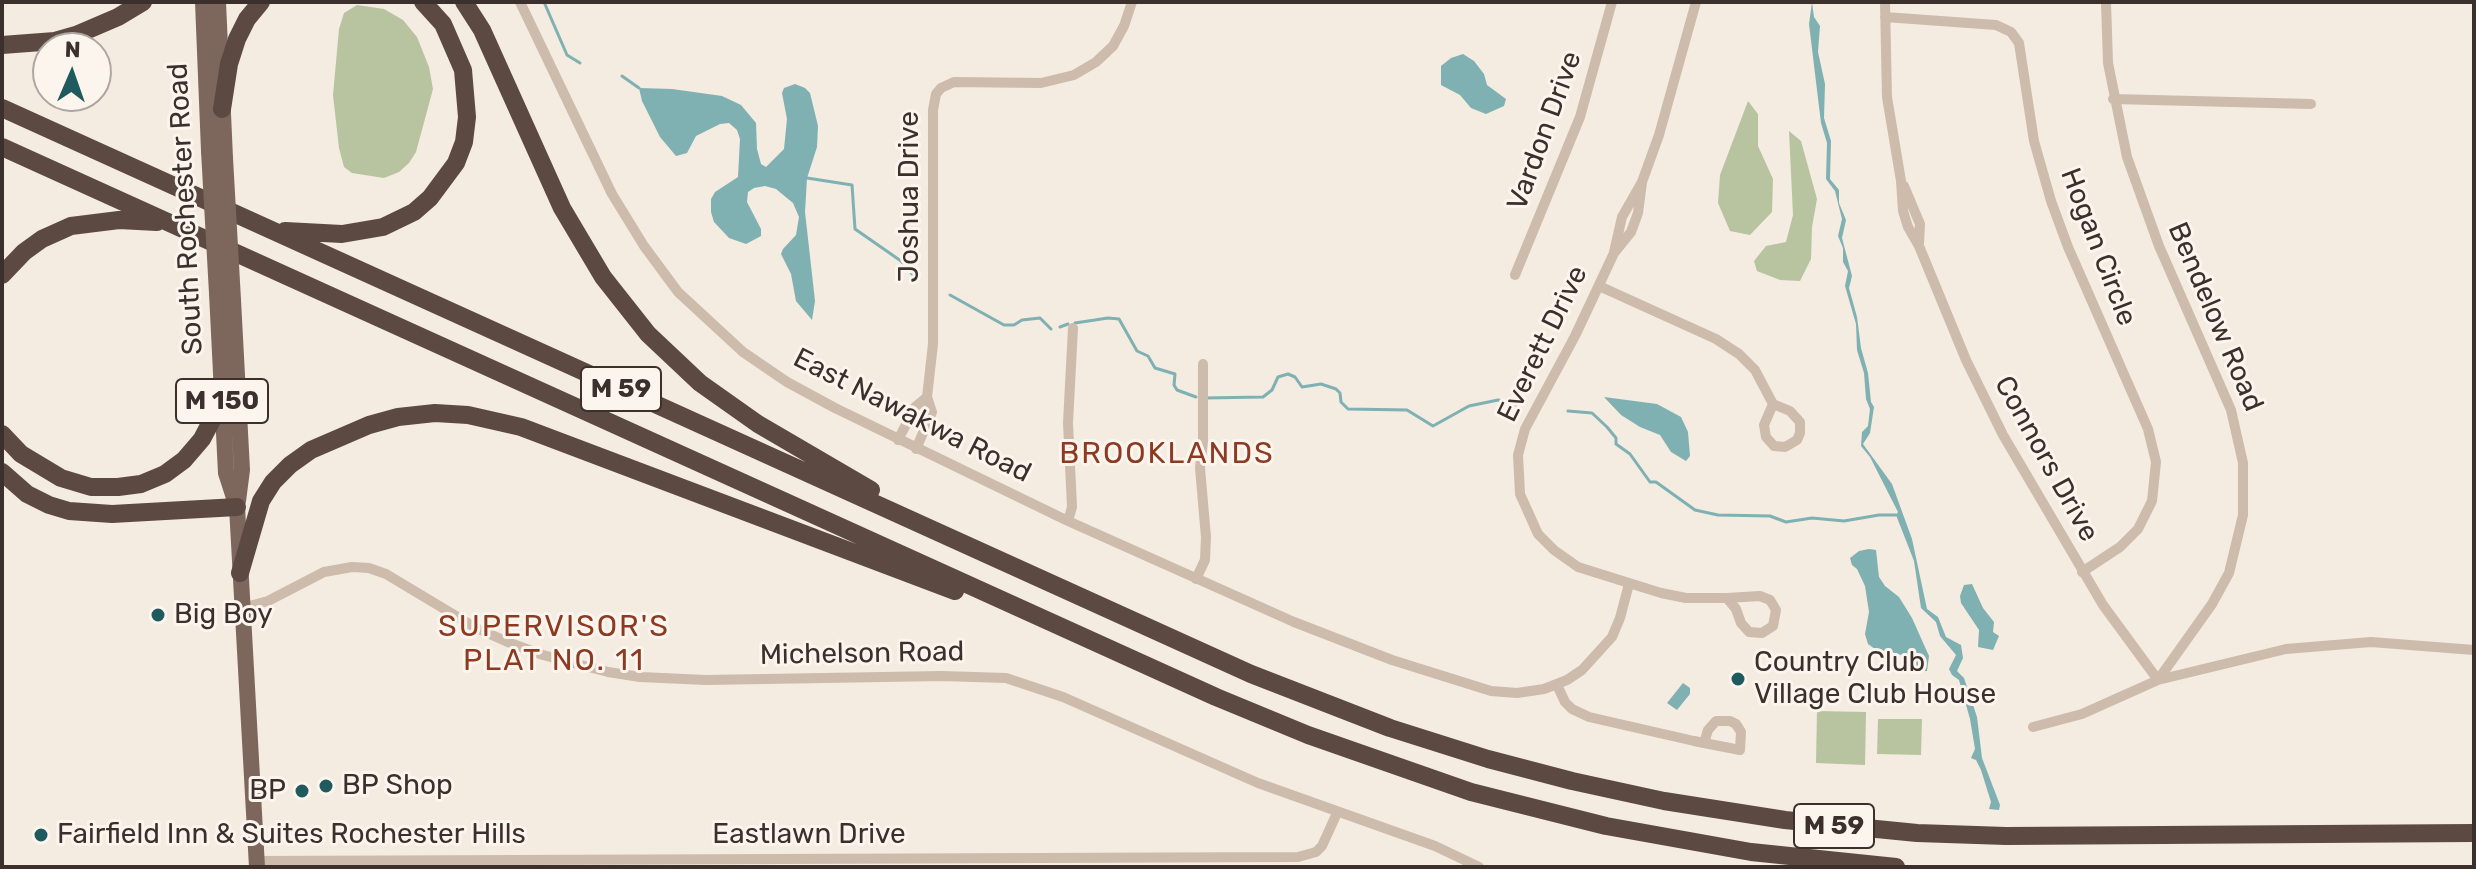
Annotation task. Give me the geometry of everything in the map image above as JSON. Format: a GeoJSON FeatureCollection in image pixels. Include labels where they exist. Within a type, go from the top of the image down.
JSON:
{"type":"FeatureCollection","features":[{"type":"Feature","properties":{"kind":"highway"},"geometry":{"type":"LineString","coordinates":[[2,45],[55,41],[76,35],[118,17],[143,2]]}},
{"type":"Feature","properties":{"kind":"highway"},"geometry":{"type":"LineString","coordinates":[[222,109],[229,64],[237,39],[247,19],[261,2]]}},
{"type":"Feature","properties":{"kind":"highway"},"geometry":{"type":"LineString","coordinates":[[268,229],[315,234],[369,231],[414,212],[445,181],[464,142],[467,91],[454,45],[443,24],[423,2]]}},
{"type":"Feature","properties":{"kind":"highway"},"geometry":{"type":"LineString","coordinates":[[464,2],[482,30],[569,221],[603,277],[648,334],[700,383],[758,424],[975,549]]}},
{"type":"Feature","properties":{"kind":"highway","name":"M 59"},"geometry":{"type":"LineString","coordinates":[[2,108],[1251,674],[1390,728],[1531,771],[1664,801],[1874,830],[1960,835],[2474,833]]}},
{"type":"Feature","properties":{"kind":"highway","name":"M 59"},"geometry":{"type":"LineString","coordinates":[[2,147],[1295,730],[1471,792],[1649,835],[1751,852],[1896,867]]}},
{"type":"Feature","properties":{"kind":"highway"},"geometry":{"type":"LineString","coordinates":[[2,275],[33,245],[71,226],[119,220],[171,224]]}},
{"type":"Feature","properties":{"kind":"highway"},"geometry":{"type":"LineString","coordinates":[[2,434],[21,454],[61,478],[91,487],[141,484],[165,474],[184,460],[202,439],[222,390]]}},
{"type":"Feature","properties":{"kind":"highway"},"geometry":{"type":"LineString","coordinates":[[240,573],[261,501],[273,482],[311,450],[369,425],[398,417],[435,413],[468,415],[521,427],[1103,645]]}},
{"type":"Feature","properties":{"kind":"highway"},"geometry":{"type":"LineString","coordinates":[[2,472],[27,494],[69,511],[94,514],[237,507]]}},
{"type":"Feature","properties":{"kind":"main road","name":"South Rochester Road"},"geometry":{"type":"LineString","coordinates":[[203,2],[217,155],[225,297],[242,470],[237,507],[257,864]]}},
{"type":"Feature","properties":{"kind":"main road","name":"South Rochester Road"},"geometry":{"type":"LineString","coordinates":[[217,155],[222,109],[218,2]]}},
{"type":"Feature","properties":{"kind":"main road","name":"South Rochester Road"},"geometry":{"type":"LineString","coordinates":[[225,297],[222,390],[226,473],[237,507]]}},
{"type":"Feature","properties":{"kind":"street","name":"East Nawakwa Road"},"geometry":{"type":"LineString","coordinates":[[520,2],[612,194],[644,246],[678,292],[743,352],[787,382],[916,449],[1196,579],[1354,647],[1475,687],[1517,693],[1557,685],[1589,665],[1612,637],[1629,584]]}},
{"type":"Feature","properties":{"kind":"street","name":"Joshua Drive"},"geometry":{"type":"LineString","coordinates":[[916,449],[932,412],[927,397],[933,344],[933,110],[936,94],[954,82],[1041,83],[1074,75],[1096,62],[1113,46],[1132,2]]}},
{"type":"Feature","properties":{"kind":"street","name":"Vardon Drive"},"geometry":{"type":"LineString","coordinates":[[1515,275],[1580,117],[1612,2]]}},
{"type":"Feature","properties":{"kind":"street","name":"Everett Drive"},"geometry":{"type":"LineString","coordinates":[[1696,2],[1670,101],[1642,182],[1634,223],[1614,253],[1525,429],[1518,455],[1518,483],[1531,522],[1554,550],[1589,572],[1686,598],[1760,596],[1770,600],[1776,610],[1773,626],[1762,633],[1749,632],[1727,598]]}},
{"type":"Feature","properties":{"kind":"street","name":"Connors Drive"},"geometry":{"type":"LineString","coordinates":[[1885,2],[1887,97],[1905,220],[1919,246],[1979,390],[2082,572],[2123,635],[2158,680]]}},
{"type":"Feature","properties":{"kind":"street","name":"Bendelow Road"},"geometry":{"type":"LineString","coordinates":[[2106,2],[2113,99],[2136,186],[2231,410],[2243,463],[2243,515],[2229,573],[2212,604],[2158,680]]}},
{"type":"Feature","properties":{"kind":"street","name":"Hogan Circle"},"geometry":{"type":"LineString","coordinates":[[1885,17],[1996,25],[2011,32],[2019,43],[2034,141],[2058,222],[2148,429],[2155,453],[2155,490],[2146,516],[2120,547],[2082,572]]}},
{"type":"Feature","properties":{"kind":"street"},"geometry":{"type":"LineString","coordinates":[[2113,99],[2311,104]]}},
{"type":"Feature","properties":{"kind":"street"},"geometry":{"type":"LineString","coordinates":[[1599,286],[1729,346],[1755,370],[1773,404],[1795,414],[1800,422],[1797,440],[1785,447],[1769,443],[1763,431],[1773,404]]}},
{"type":"Feature","properties":{"kind":"street"},"geometry":{"type":"LineString","coordinates":[[1068,521],[1072,507],[1068,423],[1073,328]]}},
{"type":"Feature","properties":{"kind":"street"},"geometry":{"type":"LineString","coordinates":[[1196,579],[1205,560],[1206,537],[1200,479],[1203,364]]}},
{"type":"Feature","properties":{"kind":"street","name":"Joshua Drive"},"geometry":{"type":"LineString","coordinates":[[898,440],[915,407],[927,397]]}},
{"type":"Feature","properties":{"kind":"street","name":"Michelson Road"},"geometry":{"type":"LineString","coordinates":[[242,608],[268,601],[324,572],[352,567],[369,568],[386,574],[476,628],[510,643],[575,665],[608,672],[706,680],[942,676],[1006,678],[1063,697],[1195,757],[1337,813],[1435,846],[1479,867]]}},
{"type":"Feature","properties":{"kind":"street"},"geometry":{"type":"LineString","coordinates":[[2033,727],[2082,714],[2158,680],[2286,649],[2388,642],[2474,650]]}},
{"type":"Feature","properties":{"kind":"street"},"geometry":{"type":"LineString","coordinates":[[1557,685],[1565,702],[1581,714],[1704,743]]}},
{"type":"Feature","properties":{"kind":"street","name":"Eastlawn Drive"},"geometry":{"type":"LineString","coordinates":[[257,864],[1298,857],[1316,852],[1322,846],[1337,813]]}},
{"type":"Feature","properties":{"kind":"green space"},"geometry":{"type":"Polygon","coordinates":[[[357,5],[384,9],[403,20],[417,37],[429,67],[433,89],[416,152],[399,172],[384,178],[352,173],[344,167],[339,148],[333,95],[339,29],[344,13],[357,5]]]}},
{"type":"Feature","properties":{"kind":"green space"},"geometry":{"type":"Polygon","coordinates":[[[1748,101],[1758,114],[1758,146],[1773,179],[1772,212],[1750,235],[1730,231],[1718,203],[1720,175],[1748,101]]]}},
{"type":"Feature","properties":{"kind":"green space"},"geometry":{"type":"Polygon","coordinates":[[[1789,131],[1801,141],[1817,199],[1811,259],[1800,281],[1780,280],[1757,271],[1754,261],[1766,246],[1786,242],[1793,215],[1789,131]]]}},
{"type":"Feature","properties":{"kind":"green space"},"geometry":{"type":"Polygon","coordinates":[[[1817,711],[1866,712],[1865,765],[1816,763],[1817,711]]]}},
{"type":"Feature","properties":{"kind":"green space"},"geometry":{"type":"Polygon","coordinates":[[[1878,719],[1922,719],[1921,755],[1877,754],[1878,719]]]}},
{"type":"Feature","properties":{"kind":"water"},"geometry":{"type":"Polygon","coordinates":[[[1812,2],[1814,17],[1820,26],[1818,52],[1825,84],[1824,118],[1831,141],[1830,179],[1839,190],[1839,203],[1846,220],[1842,238],[1852,276],[1849,288],[1874,407],[1870,433],[1863,444],[1892,484],[1912,539],[1927,609],[1938,617],[1946,637],[1961,645],[1963,658],[1957,671],[1964,678],[1977,717],[1982,758],[2000,805],[1999,810],[1989,809],[1991,802],[1981,770],[1976,760],[1971,758],[1975,749],[1970,719],[1959,680],[1949,669],[1956,655],[1940,636],[1936,622],[1921,608],[1914,561],[1896,515],[1898,512],[1870,457],[1861,446],[1870,409],[1857,350],[1856,324],[1845,286],[1848,271],[1838,236],[1842,219],[1835,191],[1826,179],[1827,143],[1821,123],[1809,24],[1812,2]]]}},
{"type":"Feature","properties":{"kind":"water"},"geometry":{"type":"Polygon","coordinates":[[[1463,54],[1474,61],[1484,74],[1487,85],[1506,99],[1504,106],[1486,114],[1471,108],[1460,95],[1441,85],[1441,66],[1463,54]]]}},
{"type":"Feature","properties":{"kind":"water"},"geometry":{"type":"Polygon","coordinates":[[[795,84],[810,93],[818,126],[817,147],[807,178],[805,212],[815,301],[812,320],[796,301],[791,274],[781,254],[796,235],[799,217],[793,203],[776,189],[765,186],[754,188],[748,192],[747,202],[761,229],[761,236],[746,244],[729,238],[714,222],[711,199],[715,192],[738,177],[740,139],[737,130],[729,123],[720,124],[696,136],[687,153],[676,156],[660,137],[639,88],[722,96],[741,105],[756,123],[757,149],[761,164],[766,167],[784,149],[787,119],[782,93],[784,88],[795,84]]]}},
{"type":"Feature","properties":{"kind":"water"},"geometry":{"type":"Polygon","coordinates":[[[1604,397],[1657,404],[1681,417],[1688,432],[1690,456],[1686,461],[1671,452],[1660,435],[1621,415],[1604,397]]]}},
{"type":"Feature","properties":{"kind":"water"},"geometry":{"type":"Polygon","coordinates":[[[1876,550],[1879,577],[1899,597],[1912,618],[1929,656],[1927,671],[1919,671],[1903,661],[1901,655],[1879,652],[1868,644],[1865,634],[1869,612],[1865,586],[1850,558],[1859,551],[1876,550]]]}},
{"type":"Feature","properties":{"kind":"water"},"geometry":{"type":"Polygon","coordinates":[[[1972,584],[1983,608],[1994,622],[1993,632],[1999,636],[1993,650],[1978,647],[1979,630],[1961,603],[1964,585],[1972,584]]]}},
{"type":"Feature","properties":{"kind":"water"},"geometry":{"type":"Polygon","coordinates":[[[1683,683],[1690,688],[1690,694],[1677,710],[1667,703],[1683,683]]]}},
{"type":"Feature","properties":{"kind":"waterway"},"geometry":{"type":"LineString","coordinates":[[544,2],[567,55],[580,63]]}},
{"type":"Feature","properties":{"kind":"waterway"},"geometry":{"type":"LineString","coordinates":[[622,76],[639,88]]}},
{"type":"Feature","properties":{"kind":"waterway"},"geometry":{"type":"LineString","coordinates":[[807,178],[852,185],[855,229],[901,261],[913,275]]}},
{"type":"Feature","properties":{"kind":"waterway"},"geometry":{"type":"LineString","coordinates":[[950,295],[1004,325],[1040,318],[1051,329]]}},
{"type":"Feature","properties":{"kind":"waterway"},"geometry":{"type":"LineString","coordinates":[[1075,323],[1119,319],[1137,351],[1148,356],[1155,368],[1175,374],[1177,390],[1196,397]]}},
{"type":"Feature","properties":{"kind":"waterway"},"geometry":{"type":"LineString","coordinates":[[1060,327],[1068,324]]}},
{"type":"Feature","properties":{"kind":"waterway"},"geometry":{"type":"LineString","coordinates":[[1205,398],[1263,397],[1272,390],[1278,377],[1288,374],[1295,377],[1302,387],[1321,384],[1336,389],[1341,402],[1348,409],[1407,410],[1433,426],[1469,406],[1498,400],[1516,405]]}},
{"type":"Feature","properties":{"kind":"waterway"},"geometry":{"type":"LineString","coordinates":[[1568,411],[1592,413],[1616,438],[1616,444],[1630,454],[1650,482],[1656,482],[1695,510],[1718,515],[1770,516],[1786,522],[1812,518],[1844,521],[1896,515]]}},
{"type":"Feature","properties":{"kind":"place","name":"Big Boy"},"geometry":{"type":"Point","coordinates":[158,615]}},
{"type":"Feature","properties":{"kind":"place","name":"Country Club Village Club House"},"geometry":{"type":"Point","coordinates":[1738,679]}},
{"type":"Feature","properties":{"kind":"place","name":"BP Shop"},"geometry":{"type":"Point","coordinates":[326,786]}},
{"type":"Feature","properties":{"kind":"place","name":"BP"},"geometry":{"type":"Point","coordinates":[302,791]}},
{"type":"Feature","properties":{"kind":"place","name":"Fairfield Inn & Suites Rochester Hills"},"geometry":{"type":"Point","coordinates":[41,835]}},
{"type":"Feature","properties":{"kind":"district","name":"BROOKLANDS"},"geometry":{"type":"Point","coordinates":[1167,454]}},
{"type":"Feature","properties":{"kind":"district","name":"SUPERVISOR'S PLAT NO. 11"},"geometry":{"type":"Point","coordinates":[554,644]}}]}
